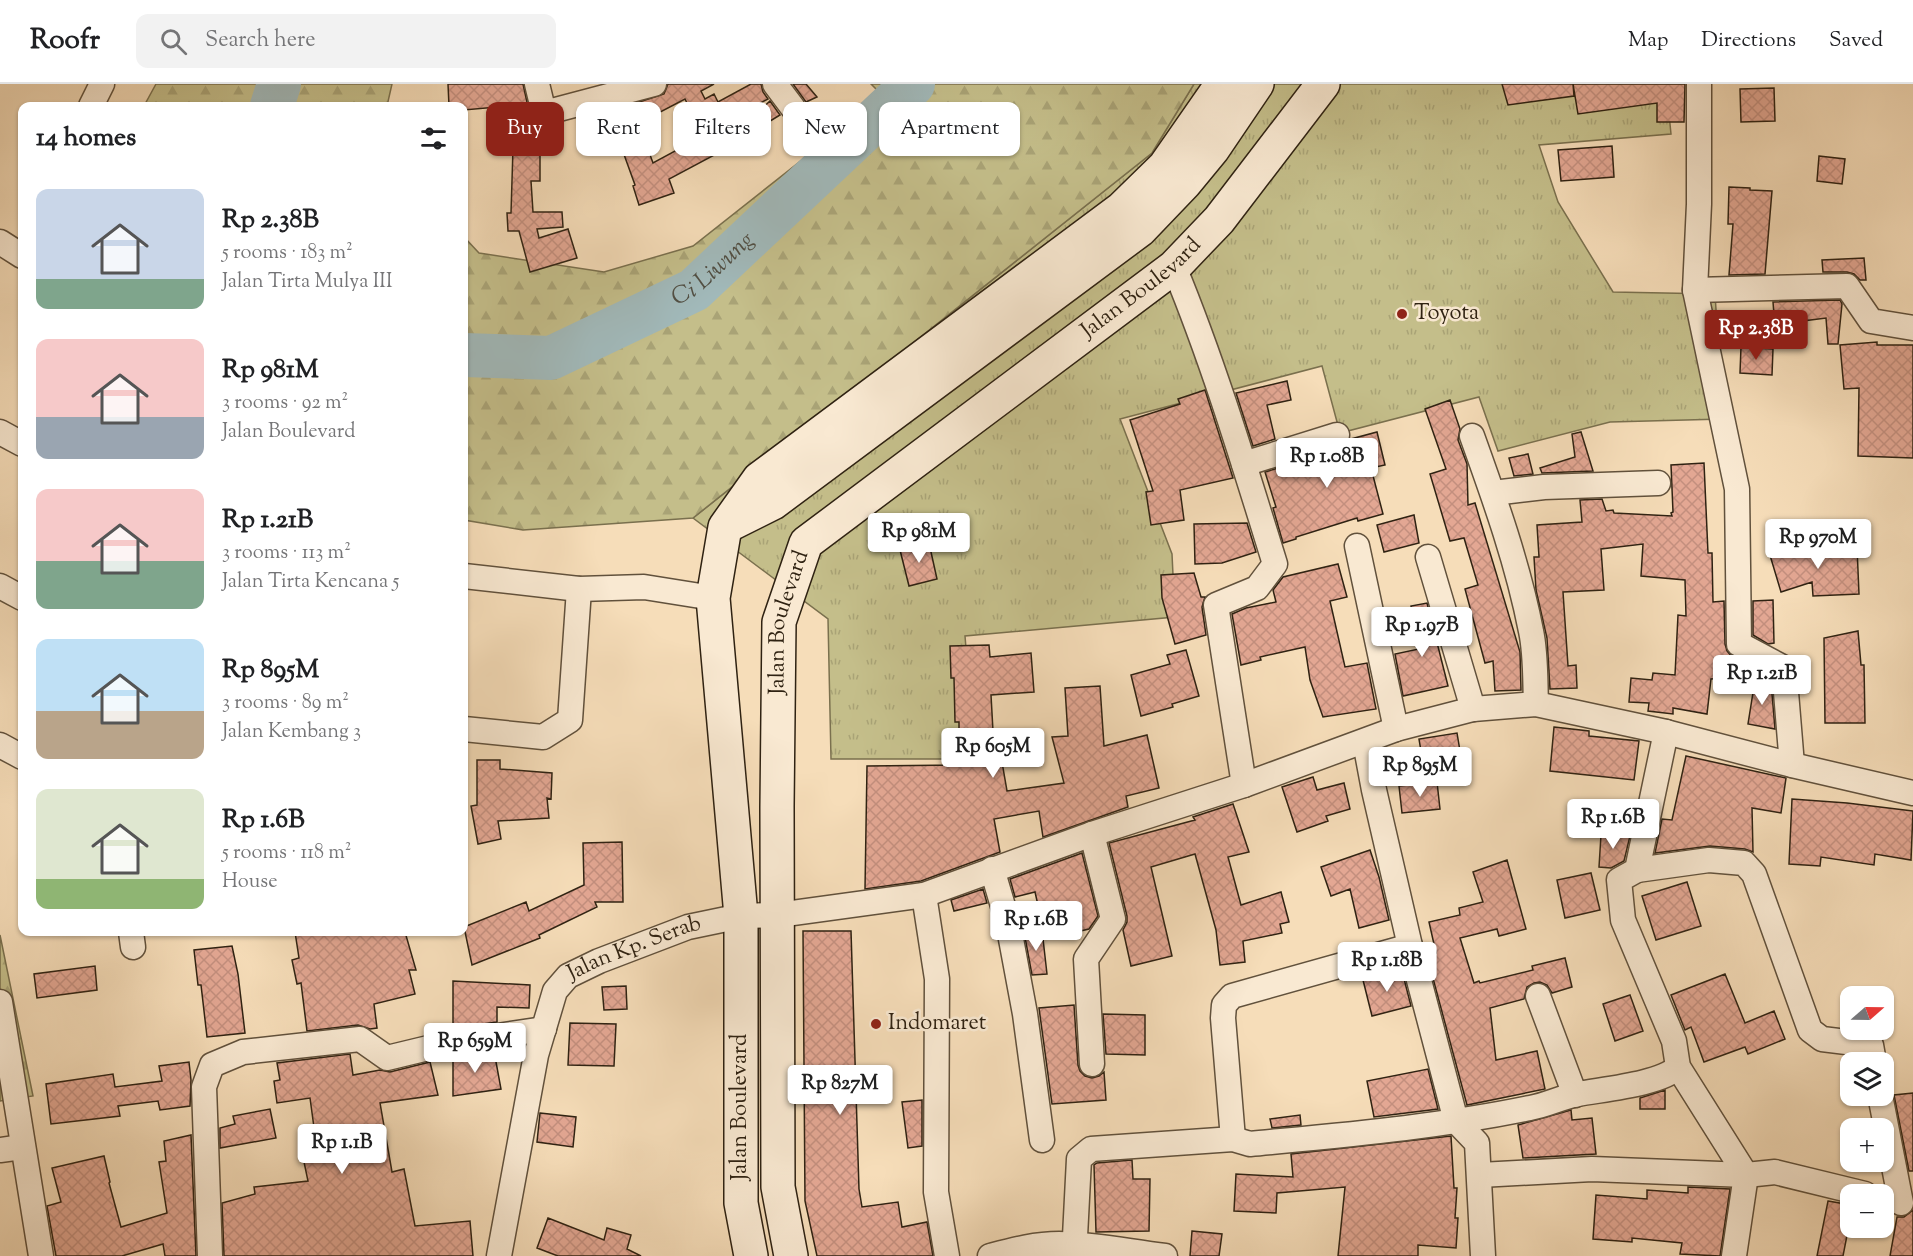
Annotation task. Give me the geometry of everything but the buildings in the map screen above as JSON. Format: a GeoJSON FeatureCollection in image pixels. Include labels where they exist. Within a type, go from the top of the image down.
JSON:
{"type":"FeatureCollection","features":[{"type":"Feature","properties":{"kind":"main road","name":"Jalan Boulevard"},"geometry":{"type":"LineString","coordinates":[[751,1256],[741,1203],[741,916],[713,598],[725,527],[759,479],[1121,208],[1165,166],[1222,84]]}},
{"type":"Feature","properties":{"kind":"main road","name":"Jalan Boulevard"},"geometry":{"type":"LineString","coordinates":[[725,527],[773,503],[1140,230],[1185,183],[1257,84]]}},
{"type":"Feature","properties":{"kind":"main road","name":"Jalan Boulevard"},"geometry":{"type":"LineString","coordinates":[[791,1256],[778,1187],[778,622],[806,543],[1174,267],[1219,220],[1323,84]]}},
{"type":"Feature","properties":{"kind":"street"},"geometry":{"type":"LineString","coordinates":[[93,102],[102,84]]}},
{"type":"Feature","properties":{"kind":"street"},"geometry":{"type":"LineString","coordinates":[[537,84],[544,113],[655,84]]}},
{"type":"Feature","properties":{"kind":"street"},"geometry":{"type":"LineString","coordinates":[[776,84],[789,102]]}},
{"type":"Feature","properties":{"kind":"street"},"geometry":{"type":"LineString","coordinates":[[1698,84],[1699,204],[1695,290],[1737,489],[1739,644],[1784,668],[1792,765]]}},
{"type":"Feature","properties":{"kind":"street"},"geometry":{"type":"LineString","coordinates":[[1174,267],[1197,322],[1275,564],[1257,588],[1216,605],[1244,785]]}},
{"type":"Feature","properties":{"kind":"street"},"geometry":{"type":"LineString","coordinates":[[1695,290],[1847,286],[1871,321],[1913,328]]}},
{"type":"Feature","properties":{"kind":"street"},"geometry":{"type":"LineString","coordinates":[[0,432],[18,442]]}},
{"type":"Feature","properties":{"kind":"street"},"geometry":{"type":"LineString","coordinates":[[1244,464],[1337,435]]}},
{"type":"Feature","properties":{"kind":"street"},"geometry":{"type":"LineString","coordinates":[[1472,436],[1493,493],[1517,571],[1532,633],[1536,704]]}},
{"type":"Feature","properties":{"kind":"street"},"geometry":{"type":"LineString","coordinates":[[1493,493],[1544,487],[1658,483]]}},
{"type":"Feature","properties":{"kind":"street"},"geometry":{"type":"LineString","coordinates":[[1357,546],[1396,729]]}},
{"type":"Feature","properties":{"kind":"street"},"geometry":{"type":"LineString","coordinates":[[1428,557],[1473,709]]}},
{"type":"Feature","properties":{"kind":"street"},"geometry":{"type":"LineString","coordinates":[[468,576],[579,589],[644,587],[713,598]]}},
{"type":"Feature","properties":{"kind":"street"},"geometry":{"type":"LineString","coordinates":[[0,586],[18,596]]}},
{"type":"Feature","properties":{"kind":"street"},"geometry":{"type":"LineString","coordinates":[[468,729],[543,737],[570,720],[579,589]]}},
{"type":"Feature","properties":{"kind":"street","name":"Jalan Kp. Serab"},"geometry":{"type":"LineString","coordinates":[[499,1256],[536,1055],[555,991],[568,976],[643,943],[688,927],[741,916],[778,915],[924,895],[1092,834],[1244,785],[1396,729],[1473,709],[1536,704],[1666,732],[1792,765],[1913,793]]}},
{"type":"Feature","properties":{"kind":"street"},"geometry":{"type":"LineString","coordinates":[[1637,870],[1666,732]]}},
{"type":"Feature","properties":{"kind":"street"},"geometry":{"type":"LineString","coordinates":[[1365,742],[1410,946],[1456,1121],[1477,1143],[1483,1256]]}},
{"type":"Feature","properties":{"kind":"street"},"geometry":{"type":"LineString","coordinates":[[0,745],[18,755]]}},
{"type":"Feature","properties":{"kind":"street"},"geometry":{"type":"LineString","coordinates":[[1092,834],[1113,919],[1086,959],[1092,1064]]}},
{"type":"Feature","properties":{"kind":"street"},"geometry":{"type":"LineString","coordinates":[[1734,1256],[1746,1175],[1678,1067],[1674,1041],[1623,920],[1618,880],[1637,870],[1709,860],[1744,863],[1754,874],[1809,1030],[1822,1039],[1870,1045],[1872,1052]]}},
{"type":"Feature","properties":{"kind":"street"},"geometry":{"type":"LineString","coordinates":[[993,869],[1008,923],[1025,1014],[1042,1140]]}},
{"type":"Feature","properties":{"kind":"street"},"geometry":{"type":"LineString","coordinates":[[924,895],[937,979],[936,1192],[947,1256]]}},
{"type":"Feature","properties":{"kind":"street"},"geometry":{"type":"LineString","coordinates":[[1233,1139],[1223,1018],[1224,1005],[1232,996],[1410,946]]}},
{"type":"Feature","properties":{"kind":"street"},"geometry":{"type":"LineString","coordinates":[[1538,996],[1575,1095]]}},
{"type":"Feature","properties":{"kind":"street"},"geometry":{"type":"LineString","coordinates":[[0,1002],[11,1149],[40,1256]]}},
{"type":"Feature","properties":{"kind":"street"},"geometry":{"type":"LineString","coordinates":[[210,1256],[204,1087],[212,1065],[243,1052],[360,1039],[387,1058],[445,1044],[544,1029]]}},
{"type":"Feature","properties":{"kind":"street"},"geometry":{"type":"LineString","coordinates":[[1075,1250],[1079,1159],[1091,1149],[1233,1139],[1250,1144],[1456,1121],[1532,1108],[1575,1095],[1670,1075],[1678,1067]]}},
{"type":"Feature","properties":{"kind":"street"},"geometry":{"type":"LineString","coordinates":[[1882,1106],[1899,1203]]}},
{"type":"Feature","properties":{"kind":"street"},"geometry":{"type":"LineString","coordinates":[[1480,1175],[1592,1169],[1746,1175],[1776,1172],[1840,1188]]}},
{"type":"Feature","properties":{"kind":"street"},"geometry":{"type":"LineString","coordinates":[[990,1256],[1024,1247],[1165,1256]]}},
{"type":"Feature","properties":{"kind":"green space"},"geometry":{"type":"Polygon","coordinates":[[[156,84],[392,84],[388,102],[146,102],[156,84]]]}},
{"type":"Feature","properties":{"kind":"green space"},"geometry":{"type":"Polygon","coordinates":[[[871,84],[1194,84],[1152,153],[693,518],[523,530],[468,521],[468,241],[479,253],[604,272],[693,246],[807,156],[867,156],[867,109],[883,96],[871,84]]]}},
{"type":"Feature","properties":{"kind":"green space"},"geometry":{"type":"Polygon","coordinates":[[[1194,84],[1666,84],[1671,134],[1539,145],[1558,202],[1613,292],[1715,294],[1723,419],[1610,422],[1498,451],[1479,397],[1340,433],[1322,366],[1120,419],[1172,554],[1175,617],[965,636],[975,759],[831,759],[828,619],[693,518],[1152,153],[1194,84]]]}},
{"type":"Feature","properties":{"kind":"green space"},"geometry":{"type":"Polygon","coordinates":[[[0,935],[33,1096],[0,1101],[0,935]]]}},
{"type":"Feature","properties":{"kind":"waterway","name":"Ci Liwung"},"geometry":{"type":"LineString","coordinates":[[273,102],[279,84]]}},
{"type":"Feature","properties":{"kind":"waterway","name":"Ci Liwung"},"geometry":{"type":"LineString","coordinates":[[468,355],[551,358],[694,290],[913,84]]}},
{"type":"Feature","properties":{"kind":"place","name":"Toyota"},"geometry":{"type":"Point","coordinates":[1402,314]}},
{"type":"Feature","properties":{"kind":"place","name":"Indomaret"},"geometry":{"type":"Point","coordinates":[876,1024]}}]}
